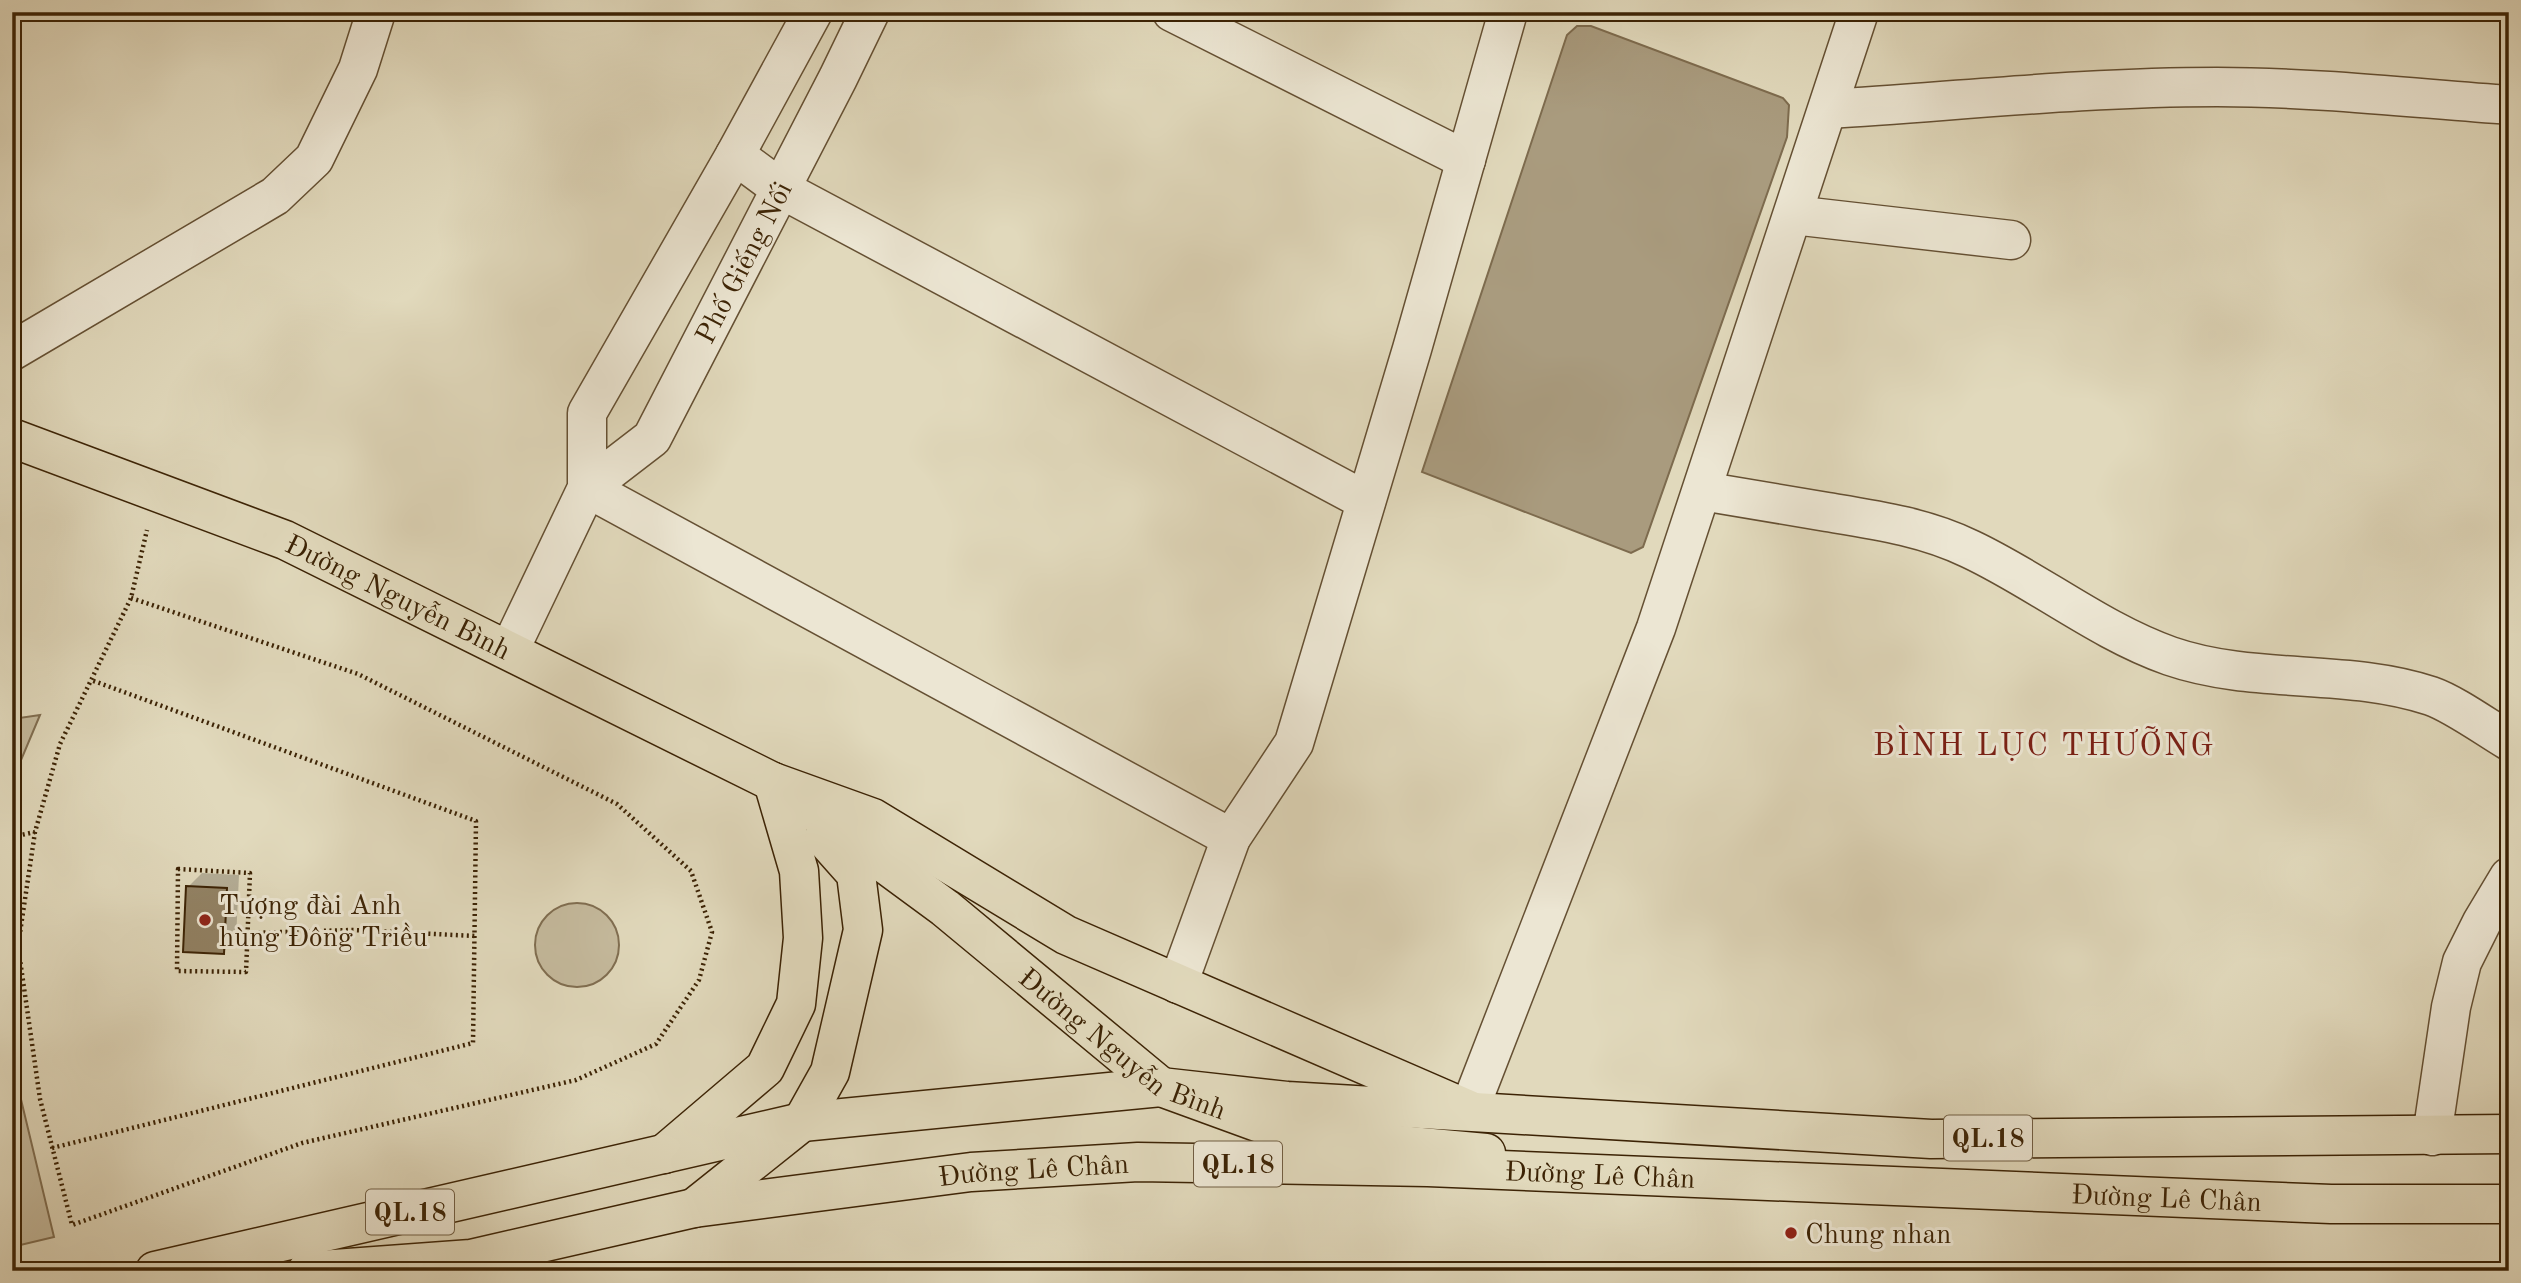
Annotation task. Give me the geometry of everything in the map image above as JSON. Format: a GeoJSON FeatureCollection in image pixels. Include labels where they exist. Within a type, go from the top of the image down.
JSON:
{"type":"FeatureCollection","features":[{"type":"Feature","properties":{"kind":"main road","name":"Đường Nguyễn Bình"},"geometry":{"type":"LineString","coordinates":[[12,438],[285,540],[510,649],[773,782],[873,818],[1066,935],[1469,1110]]}},
{"type":"Feature","properties":{"kind":"main road","name":"Đường Nguyễn Bình"},"geometry":{"type":"LineString","coordinates":[[773,782],[945,908],[1161,1087],[1268,1126],[1388,1144],[1784,1181]]}},
{"type":"Feature","properties":{"kind":"main road"},"geometry":{"type":"LineString","coordinates":[[694,1208],[802,1122],[830,1072],[863,930],[856,874],[773,782]]}},
{"type":"Feature","properties":{"kind":"main road"},"geometry":{"type":"LineString","coordinates":[[664,1154],[765,1068],[796,1004],[803,938],[799,871],[773,782]]}},
{"type":"Feature","properties":{"kind":"main road","name":"Đường Lê Chân"},"geometry":{"type":"LineString","coordinates":[[802,1122],[1161,1087],[1287,1101],[1931,1139],[2509,1134]]}},
{"type":"Feature","properties":{"kind":"main road","name":"QL.18"},"geometry":{"type":"LineString","coordinates":[[155,1271],[802,1122]]}},
{"type":"Feature","properties":{"kind":"main road","name":"Đường Lê Chân"},"geometry":{"type":"LineString","coordinates":[[694,1208],[971,1172],[1138,1162],[1428,1167],[2331,1205],[2509,1204]]}},
{"type":"Feature","properties":{"kind":"main road","name":"QL.18"},"geometry":{"type":"LineString","coordinates":[[307,1271],[471,1259],[694,1208]]}},
{"type":"Feature","properties":{"kind":"street"},"geometry":{"type":"LineString","coordinates":[[12,351],[275,196],[313,159],[358,69],[376,12]]}},
{"type":"Feature","properties":{"kind":"street","name":"Phố Giếng Nối"},"geometry":{"type":"LineString","coordinates":[[510,649],[587,488],[587,414],[813,12]]}},
{"type":"Feature","properties":{"kind":"street","name":"Phố Giếng Nối"},"geometry":{"type":"LineString","coordinates":[[587,488],[652,438],[870,12]]}},
{"type":"Feature","properties":{"kind":"street"},"geometry":{"type":"LineString","coordinates":[[1172,12],[1466,160]]}},
{"type":"Feature","properties":{"kind":"street"},"geometry":{"type":"LineString","coordinates":[[1178,984],[1231,838],[1294,743],[1508,12]]}},
{"type":"Feature","properties":{"kind":"street"},"geometry":{"type":"LineString","coordinates":[[1469,1110],[1656,628],[1859,12]]}},
{"type":"Feature","properties":{"kind":"street"},"geometry":{"type":"LineString","coordinates":[[1829,109],[2141,89],[2216,87],[2299,89],[2509,106]]}},
{"type":"Feature","properties":{"kind":"street"},"geometry":{"type":"LineString","coordinates":[[735,155],[781,189],[1366,501]]}},
{"type":"Feature","properties":{"kind":"street"},"geometry":{"type":"LineString","coordinates":[[1793,215],[2011,240]]}},
{"type":"Feature","properties":{"kind":"street"},"geometry":{"type":"LineString","coordinates":[[587,488],[1231,838]]}},
{"type":"Feature","properties":{"kind":"street"},"geometry":{"type":"LineString","coordinates":[[1702,491],[1889,522],[1927,532],[1970,549],[2134,641],[2171,656],[2210,666],[2364,680],[2397,686],[2435,697],[2509,741]]}},
{"type":"Feature","properties":{"kind":"street"},"geometry":{"type":"LineString","coordinates":[[2432,1136],[2451,1007],[2462,962],[2509,877]]}},
{"type":"Feature","properties":{"kind":"path"},"geometry":{"type":"LineString","coordinates":[[131,598],[358,674],[617,804],[691,871],[712,932],[699,980],[656,1044],[576,1080],[302,1143],[72,1225],[40,1099],[15,946],[35,832],[60,744],[131,598],[147,530]]}},
{"type":"Feature","properties":{"kind":"path"},"geometry":{"type":"LineString","coordinates":[[52,1148],[473,1043],[476,821],[91,680]]}},
{"type":"Feature","properties":{"kind":"path"},"geometry":{"type":"LineString","coordinates":[[12,837],[35,832]]}},
{"type":"Feature","properties":{"kind":"path"},"geometry":{"type":"LineString","coordinates":[[178,869],[250,873],[247,933],[246,972],[177,971],[178,869]]}},
{"type":"Feature","properties":{"kind":"path"},"geometry":{"type":"LineString","coordinates":[[247,933],[352,930],[475,936]]}},
{"type":"Feature","properties":{"kind":"shaded area"},"geometry":{"type":"Polygon","coordinates":[[[1577,26],[1591,26],[1783,98],[1789,105],[1787,137],[1643,547],[1631,553],[1422,472],[1567,35],[1577,26]]]}},
{"type":"Feature","properties":{"kind":"shaded area"},"geometry":{"type":"Polygon","coordinates":[[[40,715],[21,760],[12,792],[12,719],[40,715]]]}},
{"type":"Feature","properties":{"kind":"shaded area"},"geometry":{"type":"Polygon","coordinates":[[[577,903],[593,906],[607,915],[616,929],[619,945],[616,961],[607,975],[593,984],[577,987],[561,984],[547,975],[538,961],[535,945],[538,929],[547,915],[561,906],[577,903]]]}},
{"type":"Feature","properties":{"kind":"shaded area"},"geometry":{"type":"Polygon","coordinates":[[[12,1062],[54,1237],[12,1247],[12,1062]]]}},
{"type":"Feature","properties":{"kind":"building","name":"Tượng đài Anh hùng Đông Triều"},"geometry":{"type":"Polygon","coordinates":[[[186,886],[227,888],[224,954],[183,952],[186,886]]]}},
{"type":"Feature","properties":{"kind":"place","name":"Tượng đài Anh hùng Đông Triều"},"geometry":{"type":"Point","coordinates":[205,920]}},
{"type":"Feature","properties":{"kind":"place","name":"Chung nhan"},"geometry":{"type":"Point","coordinates":[1791,1233]}},
{"type":"Feature","properties":{"kind":"district","name":"BÌNH LỤC THƯỠNG"},"geometry":{"type":"Point","coordinates":[2044,744]}}]}
